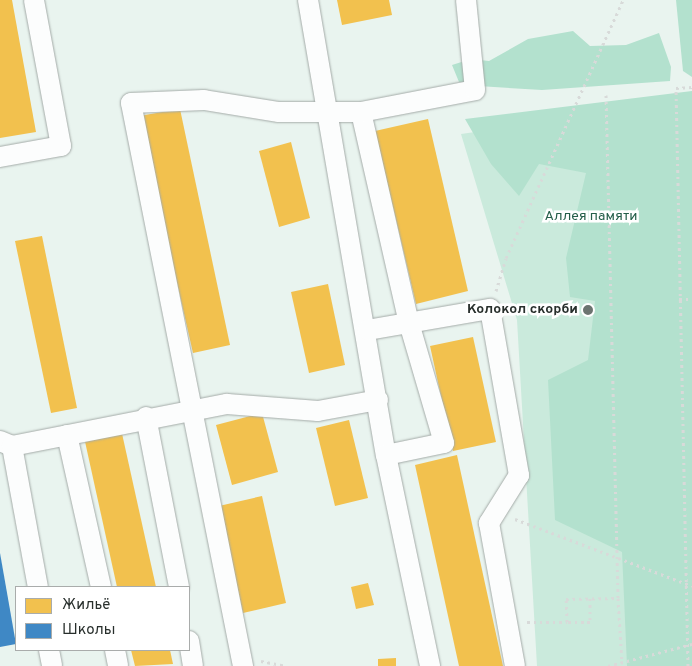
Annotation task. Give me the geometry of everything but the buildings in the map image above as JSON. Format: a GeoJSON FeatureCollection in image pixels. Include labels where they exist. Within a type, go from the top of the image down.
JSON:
{"type":"FeatureCollection","features":[{"type":"Feature","properties":{"kind":"lane"},"geometry":{"type":"LineString","coordinates":[[0,157],[61,146],[34,0]]}},
{"type":"Feature","properties":{"kind":"lane"},"geometry":{"type":"LineString","coordinates":[[308,0],[368,330],[386,455],[430,666]]}},
{"type":"Feature","properties":{"kind":"lane"},"geometry":{"type":"LineString","coordinates":[[243,666],[194,409],[131,103],[204,100],[278,112],[361,112],[475,90],[466,0]]}},
{"type":"Feature","properties":{"kind":"lane"},"geometry":{"type":"LineString","coordinates":[[361,112],[409,323],[444,443],[386,455]]}},
{"type":"Feature","properties":{"kind":"lane"},"geometry":{"type":"LineString","coordinates":[[368,330],[490,309],[519,475],[489,524],[515,666]]}},
{"type":"Feature","properties":{"kind":"lane"},"geometry":{"type":"LineString","coordinates":[[38,586],[6,443],[67,435],[146,417],[194,409],[259,403],[318,411],[378,400]]}},
{"type":"Feature","properties":{"kind":"lane"},"geometry":{"type":"LineString","coordinates":[[146,417],[178,586]]}},
{"type":"Feature","properties":{"kind":"lane"},"geometry":{"type":"LineString","coordinates":[[67,435],[101,586]]}},
{"type":"Feature","properties":{"kind":"lane"},"geometry":{"type":"LineString","coordinates":[[190,648],[193,666]]}},
{"type":"Feature","properties":{"kind":"lane"},"geometry":{"type":"LineString","coordinates":[[49,651],[52,666]]}},
{"type":"Feature","properties":{"kind":"lane"},"geometry":{"type":"LineString","coordinates":[[115,651],[118,666]]}},
{"type":"Feature","properties":{"kind":"path"},"geometry":{"type":"LineString","coordinates":[[490,309],[506,258],[622,0]]}},
{"type":"Feature","properties":{"kind":"path"},"geometry":{"type":"LineString","coordinates":[[688,666],[676,88],[692,87]]}},
{"type":"Feature","properties":{"kind":"path"},"geometry":{"type":"LineString","coordinates":[[606,95],[618,598],[622,664]]}},
{"type":"Feature","properties":{"kind":"path"},"geometry":{"type":"LineString","coordinates":[[679,299],[692,299]]}},
{"type":"Feature","properties":{"kind":"path"},"geometry":{"type":"LineString","coordinates":[[496,513],[617,556],[692,586]]}},
{"type":"Feature","properties":{"kind":"path"},"geometry":{"type":"LineString","coordinates":[[566,622],[566,598],[618,598]]}},
{"type":"Feature","properties":{"kind":"path"},"geometry":{"type":"LineString","coordinates":[[507,622],[590,622],[590,598]]}},
{"type":"Feature","properties":{"kind":"path"},"geometry":{"type":"LineString","coordinates":[[608,666],[622,664],[692,644]]}},
{"type":"Feature","properties":{"kind":"green space"},"geometry":{"type":"Polygon","coordinates":[[[676,0],[692,0],[692,77],[683,71],[676,0]]]}},
{"type":"Feature","properties":{"kind":"green space"},"geometry":{"type":"Polygon","coordinates":[[[573,31],[590,46],[626,45],[659,33],[671,67],[670,81],[542,90],[478,86],[459,82],[452,65],[471,59],[489,61],[528,39],[573,31]]]}},
{"type":"Feature","properties":{"kind":"green space","name":"Аллея памяти"},"geometry":{"type":"Polygon","coordinates":[[[692,91],[692,666],[627,666],[622,552],[555,520],[548,380],[588,360],[595,301],[570,297],[566,258],[586,173],[539,164],[519,196],[491,164],[465,119],[692,91]]]}},
{"type":"Feature","properties":{"kind":"green space","name":"Аллея памяти"},"geometry":{"type":"Polygon","coordinates":[[[692,101],[692,666],[537,666],[517,320],[461,134],[692,101]]]}},
{"type":"Feature","properties":{"kind":"place","name":"Колокол скорби"},"geometry":{"type":"Point","coordinates":[588,310]}}]}
